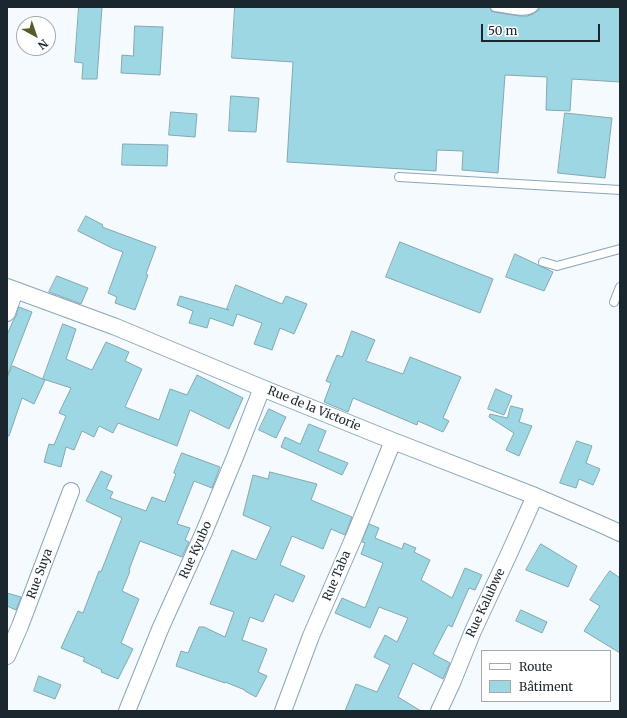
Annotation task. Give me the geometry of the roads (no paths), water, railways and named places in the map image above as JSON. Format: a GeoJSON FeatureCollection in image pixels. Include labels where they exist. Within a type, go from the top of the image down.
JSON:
{"type":"FeatureCollection","features":[{"type":"Feature","properties":{"kind":"street"},"geometry":{"type":"LineString","coordinates":[[7,312],[11,289]]}},
{"type":"Feature","properties":{"kind":"street","name":"Rue de la Victorie"},"geometry":{"type":"LineString","coordinates":[[11,289],[116,327],[393,441],[535,496],[620,533]]}},
{"type":"Feature","properties":{"kind":"street","name":"Rue Kyubo"},"geometry":{"type":"LineString","coordinates":[[127,711],[161,627],[204,532],[262,388]]}},
{"type":"Feature","properties":{"kind":"street","name":"Rue Taba"},"geometry":{"type":"LineString","coordinates":[[283,711],[311,636],[354,538],[393,441]]}},
{"type":"Feature","properties":{"kind":"street","name":"Rue Suya"},"geometry":{"type":"LineString","coordinates":[[7,656],[20,626],[71,491]]}},
{"type":"Feature","properties":{"kind":"street","name":"Rue Kalubwe"},"geometry":{"type":"LineString","coordinates":[[439,711],[473,631],[535,496]]}},
{"type":"Feature","properties":{"kind":"lane"},"geometry":{"type":"LineString","coordinates":[[495,7],[519,11],[531,10],[534,7]]}},
{"type":"Feature","properties":{"kind":"lane"},"geometry":{"type":"LineString","coordinates":[[399,177],[620,190]]}},
{"type":"Feature","properties":{"kind":"lane"},"geometry":{"type":"LineString","coordinates":[[543,262],[557,266],[620,250]]}},
{"type":"Feature","properties":{"kind":"lane"},"geometry":{"type":"LineString","coordinates":[[614,302],[620,287]]}}]}
